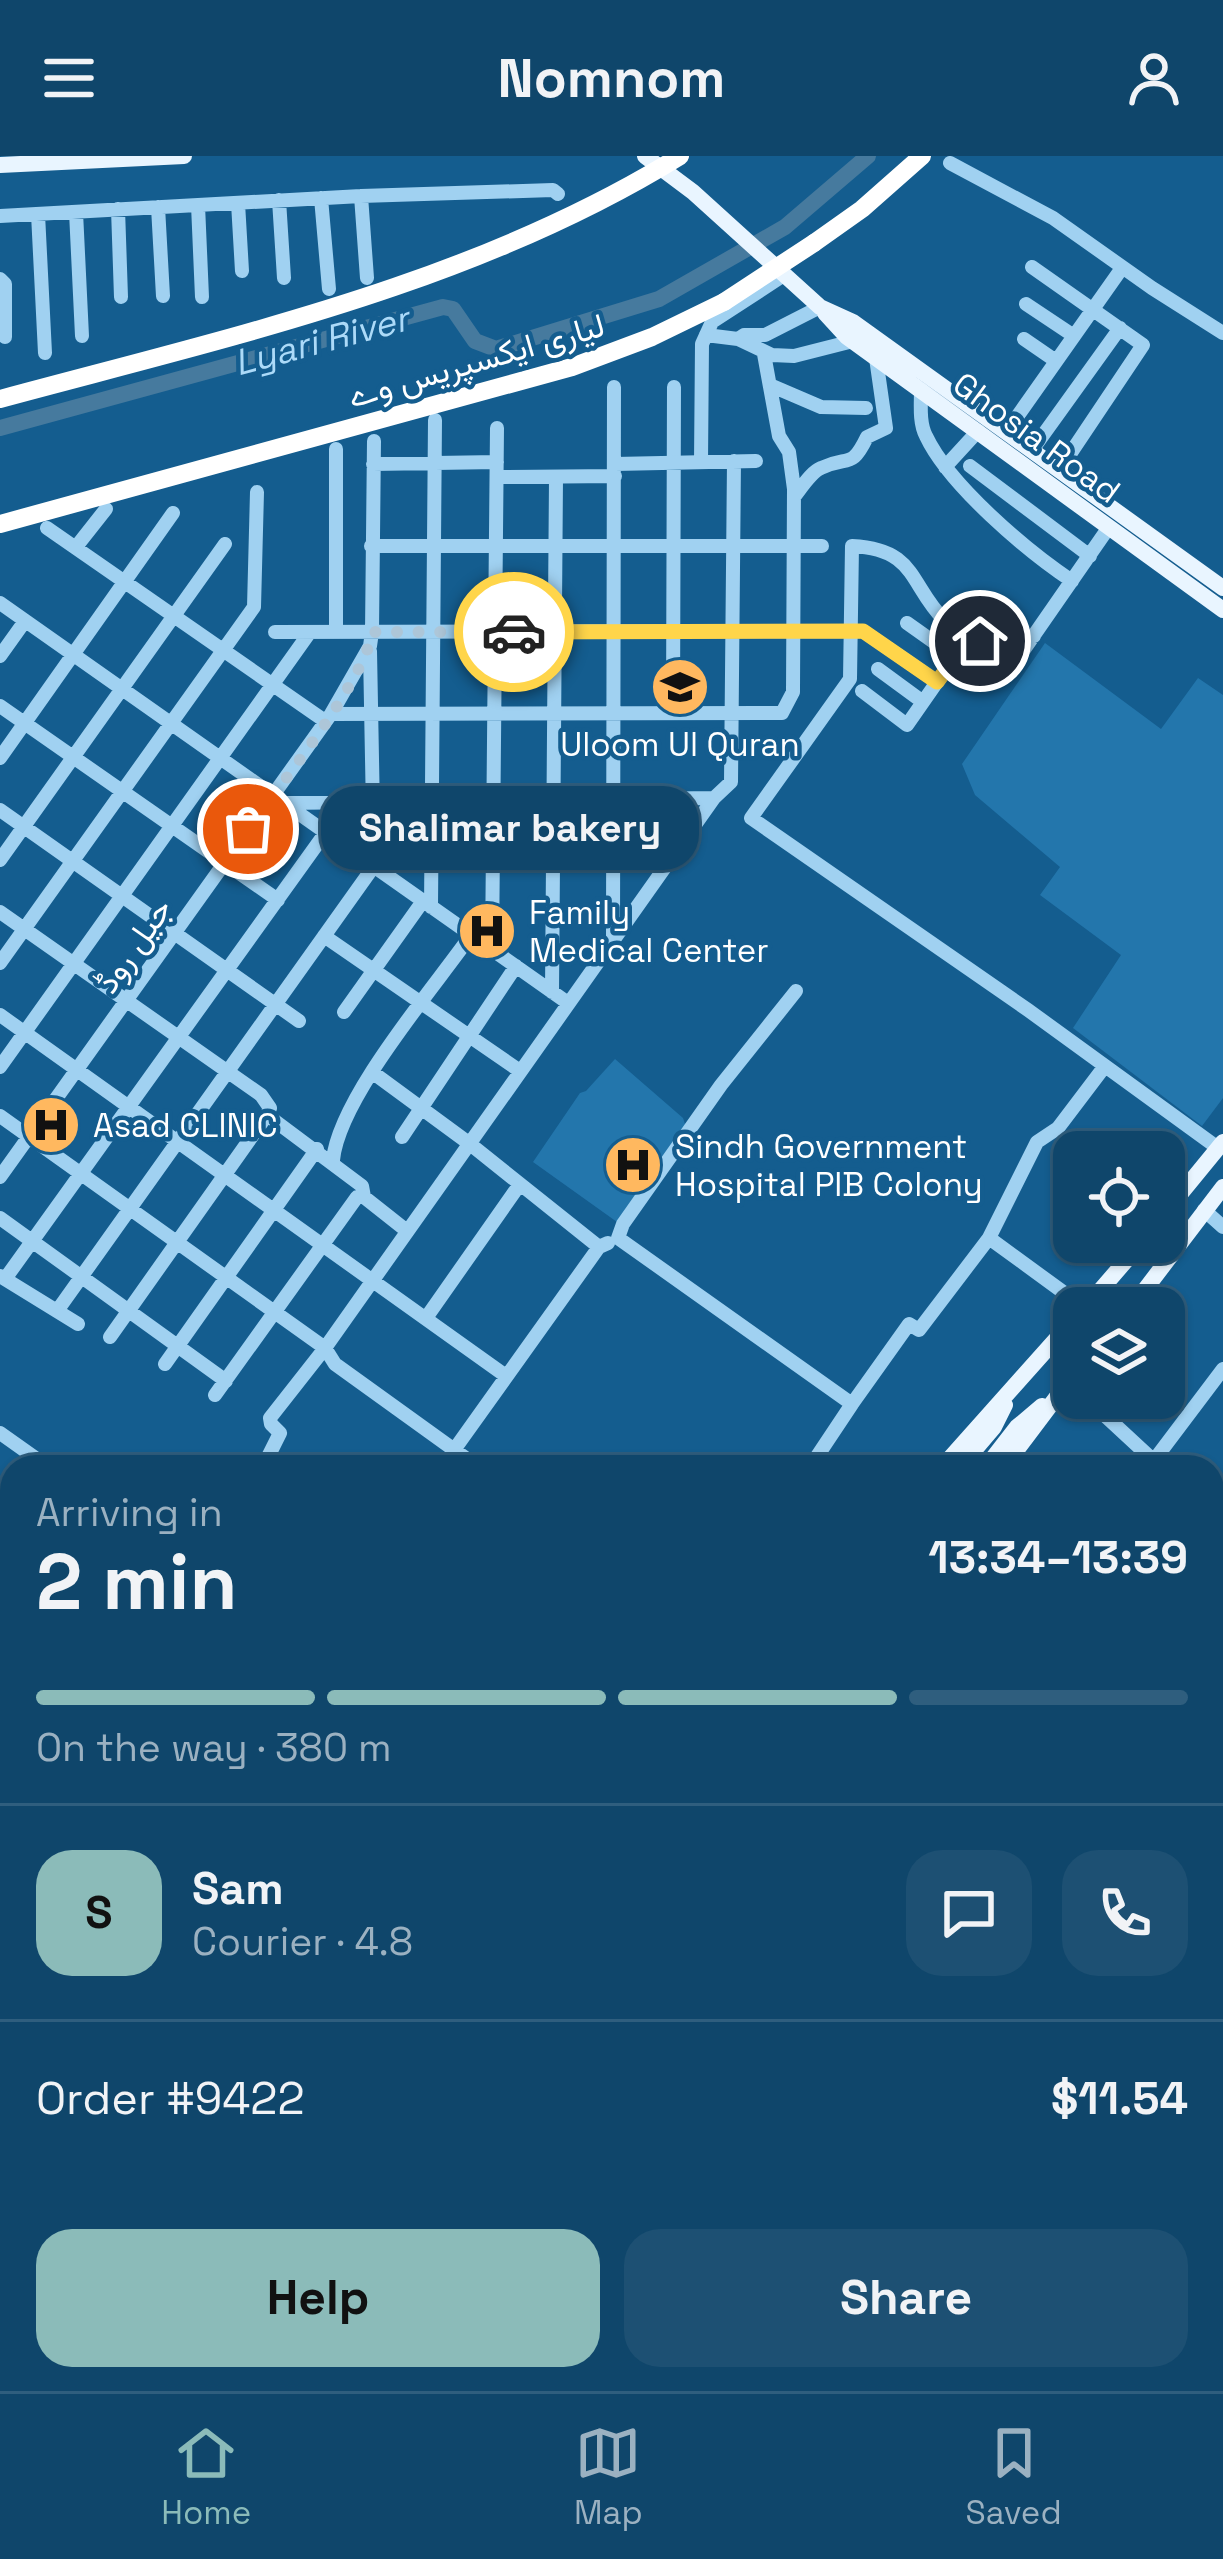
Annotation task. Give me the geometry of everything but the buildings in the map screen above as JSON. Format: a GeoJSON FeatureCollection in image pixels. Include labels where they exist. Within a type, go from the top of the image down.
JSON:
{"type":"FeatureCollection","features":[{"type":"Feature","properties":{"kind":"highway"},"geometry":{"type":"LineString","coordinates":[[0,399],[286,322],[482,257],[583,211],[680,156]]}},
{"type":"Feature","properties":{"kind":"highway","name":"لیاری ایکسپریس وے"},"geometry":{"type":"LineString","coordinates":[[0,524],[544,375],[626,348],[702,314],[770,274],[841,226],[922,156]]}},
{"type":"Feature","properties":{"kind":"main road"},"geometry":{"type":"LineString","coordinates":[[0,165],[28,160],[184,156]]}},
{"type":"Feature","properties":{"kind":"main road"},"geometry":{"type":"LineString","coordinates":[[645,156],[693,192],[820,307],[854,322],[1033,449],[1060,469],[1107,518],[1223,589]]}},
{"type":"Feature","properties":{"kind":"main road","name":"Ghosia Road"},"geometry":{"type":"LineString","coordinates":[[820,307],[853,341],[1107,518],[1223,610]]}},
{"type":"Feature","properties":{"kind":"main road"},"geometry":{"type":"LineString","coordinates":[[1185,1189],[1221,1145]]}},
{"type":"Feature","properties":{"kind":"main road"},"geometry":{"type":"LineString","coordinates":[[1147,1287],[1223,1187]]}},
{"type":"Feature","properties":{"kind":"main road"},"geometry":{"type":"LineString","coordinates":[[1103,1287],[1124,1263]]}},
{"type":"Feature","properties":{"kind":"main road"},"geometry":{"type":"LineString","coordinates":[[952,1455],[1053,1342]]}},
{"type":"Feature","properties":{"kind":"main road"},"geometry":{"type":"LineString","coordinates":[[970,1455],[994,1427],[1018,1379]]}},
{"type":"Feature","properties":{"kind":"main road"},"geometry":{"type":"LineString","coordinates":[[995,1455],[1017,1426],[1053,1396]]}},
{"type":"Feature","properties":{"kind":"main road"},"geometry":{"type":"LineString","coordinates":[[1013,1455],[1053,1404]]}},
{"type":"Feature","properties":{"kind":"street"},"geometry":{"type":"LineString","coordinates":[[950,163],[1053,218],[1223,333]]}},
{"type":"Feature","properties":{"kind":"street"},"geometry":{"type":"LineString","coordinates":[[0,216],[362,196],[553,190],[558,194]]}},
{"type":"Feature","properties":{"kind":"street"},"geometry":{"type":"LineString","coordinates":[[362,196],[367,278]]}},
{"type":"Feature","properties":{"kind":"street"},"geometry":{"type":"LineString","coordinates":[[321,198],[329,289]]}},
{"type":"Feature","properties":{"kind":"street"},"geometry":{"type":"LineString","coordinates":[[279,200],[284,278]]}},
{"type":"Feature","properties":{"kind":"street"},"geometry":{"type":"LineString","coordinates":[[238,202],[242,271]]}},
{"type":"Feature","properties":{"kind":"street"},"geometry":{"type":"LineString","coordinates":[[198,205],[202,297]]}},
{"type":"Feature","properties":{"kind":"street"},"geometry":{"type":"LineString","coordinates":[[158,207],[163,296]]}},
{"type":"Feature","properties":{"kind":"street"},"geometry":{"type":"LineString","coordinates":[[118,209],[122,297]]}},
{"type":"Feature","properties":{"kind":"street"},"geometry":{"type":"LineString","coordinates":[[76,212],[82,336]]}},
{"type":"Feature","properties":{"kind":"street"},"geometry":{"type":"LineString","coordinates":[[38,214],[45,353]]}},
{"type":"Feature","properties":{"kind":"street"},"geometry":{"type":"LineString","coordinates":[[1032,267],[1143,346],[1060,469]]}},
{"type":"Feature","properties":{"kind":"street"},"geometry":{"type":"LineString","coordinates":[[1007,431],[1122,268]]}},
{"type":"Feature","properties":{"kind":"street"},"geometry":{"type":"LineString","coordinates":[[701,462],[702,344],[712,322],[782,274]]}},
{"type":"Feature","properties":{"kind":"street"},"geometry":{"type":"LineString","coordinates":[[0,279],[5,284],[5,337]]}},
{"type":"Feature","properties":{"kind":"street"},"geometry":{"type":"LineString","coordinates":[[1026,304],[1074,336]]}},
{"type":"Feature","properties":{"kind":"street"},"geometry":{"type":"LineString","coordinates":[[738,339],[765,335],[820,307]]}},
{"type":"Feature","properties":{"kind":"street"},"geometry":{"type":"LineString","coordinates":[[1033,449],[1120,328]]}},
{"type":"Feature","properties":{"kind":"street"},"geometry":{"type":"LineString","coordinates":[[706,335],[738,339],[764,354],[794,356],[853,341]]}},
{"type":"Feature","properties":{"kind":"street"},"geometry":{"type":"LineString","coordinates":[[1024,339],[1056,361]]}},
{"type":"Feature","properties":{"kind":"street"},"geometry":{"type":"LineString","coordinates":[[47,528],[328,717],[782,713],[793,692],[794,497],[789,452],[779,436],[764,354]]}},
{"type":"Feature","properties":{"kind":"street"},"geometry":{"type":"LineString","coordinates":[[794,497],[818,469],[859,457],[867,437],[886,428],[876,358]]}},
{"type":"Feature","properties":{"kind":"street"},"geometry":{"type":"LineString","coordinates":[[772,386],[821,407],[866,408]]}},
{"type":"Feature","properties":{"kind":"street"},"geometry":{"type":"LineString","coordinates":[[614,387],[614,940]]}},
{"type":"Feature","properties":{"kind":"street"},"geometry":{"type":"LineString","coordinates":[[673,713],[674,387]]}},
{"type":"Feature","properties":{"kind":"street"},"geometry":{"type":"LineString","coordinates":[[921,390],[923,432],[945,467],[1043,562],[1072,581]]}},
{"type":"Feature","properties":{"kind":"street"},"geometry":{"type":"LineString","coordinates":[[344,1012],[427,904],[435,420]]}},
{"type":"Feature","properties":{"kind":"street"},"geometry":{"type":"LineString","coordinates":[[492,950],[497,428]]}},
{"type":"Feature","properties":{"kind":"street"},"geometry":{"type":"LineString","coordinates":[[945,467],[978,431]]}},
{"type":"Feature","properties":{"kind":"street"},"geometry":{"type":"LineString","coordinates":[[57,1311],[374,866],[374,441]]}},
{"type":"Feature","properties":{"kind":"street"},"geometry":{"type":"LineString","coordinates":[[336,449],[336,632]]}},
{"type":"Feature","properties":{"kind":"street"},"geometry":{"type":"LineString","coordinates":[[269,1455],[280,1433],[270,1418],[325,1348],[714,798],[731,782],[734,461]]}},
{"type":"Feature","properties":{"kind":"street"},"geometry":{"type":"LineString","coordinates":[[373,464],[435,463],[556,478],[674,462],[756,461]]}},
{"type":"Feature","properties":{"kind":"street"},"geometry":{"type":"LineString","coordinates":[[970,466],[1090,556]]}},
{"type":"Feature","properties":{"kind":"street"},"geometry":{"type":"LineString","coordinates":[[552,992],[556,478]]}},
{"type":"Feature","properties":{"kind":"street"},"geometry":{"type":"LineString","coordinates":[[0,963],[254,607],[257,492]]}},
{"type":"Feature","properties":{"kind":"street"},"geometry":{"type":"LineString","coordinates":[[76,547],[106,509]]}},
{"type":"Feature","properties":{"kind":"street"},"geometry":{"type":"LineString","coordinates":[[0,758],[173,513]]}},
{"type":"Feature","properties":{"kind":"street"},"geometry":{"type":"LineString","coordinates":[[1014,664],[1090,556],[1107,518]]}},
{"type":"Feature","properties":{"kind":"street"},"geometry":{"type":"LineString","coordinates":[[0,860],[225,544]]}},
{"type":"Feature","properties":{"kind":"street"},"geometry":{"type":"LineString","coordinates":[[371,546],[822,546]]}},
{"type":"Feature","properties":{"kind":"street"},"geometry":{"type":"LineString","coordinates":[[1034,636],[1001,642],[969,639],[943,620],[914,574],[895,556],[874,547],[851,546],[850,680],[751,818],[1221,1145]]}},
{"type":"Feature","properties":{"kind":"street"},"geometry":{"type":"LineString","coordinates":[[0,603],[568,1003]]}},
{"type":"Feature","properties":{"kind":"street"},"geometry":{"type":"LineString","coordinates":[[0,656],[25,620]]}},
{"type":"Feature","properties":{"kind":"street"},"geometry":{"type":"LineString","coordinates":[[907,622],[955,657]]}},
{"type":"Feature","properties":{"kind":"street"},"geometry":{"type":"LineString","coordinates":[[275,632],[336,632],[371,639],[434,632],[863,631],[937,682]]}},
{"type":"Feature","properties":{"kind":"street"},"geometry":{"type":"LineString","coordinates":[[0,1066],[310,632]]}},
{"type":"Feature","properties":{"kind":"street","name":"جیل روڈ"},"geometry":{"type":"LineString","coordinates":[[0,1177],[224,863],[279,799],[371,639]]}},
{"type":"Feature","properties":{"kind":"street"},"geometry":{"type":"LineString","coordinates":[[862,692],[907,724],[969,639]]}},
{"type":"Feature","properties":{"kind":"street"},"geometry":{"type":"LineString","coordinates":[[878,669],[922,702]]}},
{"type":"Feature","properties":{"kind":"street"},"geometry":{"type":"LineString","coordinates":[[0,706],[278,900]]}},
{"type":"Feature","properties":{"kind":"street"},"geometry":{"type":"LineString","coordinates":[[279,799],[714,798]]}},
{"type":"Feature","properties":{"kind":"street"},"geometry":{"type":"LineString","coordinates":[[674,799],[674,856]]}},
{"type":"Feature","properties":{"kind":"street"},"geometry":{"type":"LineString","coordinates":[[0,809],[299,1022]]}},
{"type":"Feature","properties":{"kind":"street"},"geometry":{"type":"LineString","coordinates":[[78,1324],[2,1278],[326,832]]}},
{"type":"Feature","properties":{"kind":"street"},"geometry":{"type":"LineString","coordinates":[[0,912],[261,1095],[270,1108],[110,1337]]}},
{"type":"Feature","properties":{"kind":"street"},"geometry":{"type":"LineString","coordinates":[[333,1160],[335,1141],[372,1072],[471,935]]}},
{"type":"Feature","properties":{"kind":"street"},"geometry":{"type":"LineString","coordinates":[[324,936],[520,1071]]}},
{"type":"Feature","properties":{"kind":"street"},"geometry":{"type":"LineString","coordinates":[[402,1137],[516,966]]}},
{"type":"Feature","properties":{"kind":"street"},"geometry":{"type":"LineString","coordinates":[[454,1450],[599,1247],[618,1238],[623,1224],[721,1085],[796,991]]}},
{"type":"Feature","properties":{"kind":"street"},"geometry":{"type":"LineString","coordinates":[[0,1015],[506,1376]]}},
{"type":"Feature","properties":{"kind":"street"},"geometry":{"type":"LineString","coordinates":[[818,1455],[909,1324],[919,1330],[989,1238],[1037,1142],[1058,1128],[1106,1066]]}},
{"type":"Feature","properties":{"kind":"street"},"geometry":{"type":"LineString","coordinates":[[372,1072],[599,1247]]}},
{"type":"Feature","properties":{"kind":"street"},"geometry":{"type":"LineString","coordinates":[[267,1115],[333,1160],[362,1186],[364,1197]]}},
{"type":"Feature","properties":{"kind":"street"},"geometry":{"type":"LineString","coordinates":[[0,1116],[325,1348],[335,1364],[461,1455]]}},
{"type":"Feature","properties":{"kind":"street"},"geometry":{"type":"LineString","coordinates":[[164,1364],[317,1149]]}},
{"type":"Feature","properties":{"kind":"street"},"geometry":{"type":"LineString","coordinates":[[427,1318],[520,1184]]}},
{"type":"Feature","properties":{"kind":"street"},"geometry":{"type":"LineString","coordinates":[[215,1396],[358,1197],[407,1231]]}},
{"type":"Feature","properties":{"kind":"street"},"geometry":{"type":"LineString","coordinates":[[1204,1210],[1223,1227]]}},
{"type":"Feature","properties":{"kind":"street"},"geometry":{"type":"LineString","coordinates":[[0,1218],[226,1381]]}},
{"type":"Feature","properties":{"kind":"street"},"geometry":{"type":"LineString","coordinates":[[618,1238],[852,1404]]}},
{"type":"Feature","properties":{"kind":"street"},"geometry":{"type":"LineString","coordinates":[[989,1238],[1056,1287]]}},
{"type":"Feature","properties":{"kind":"street"},"geometry":{"type":"LineString","coordinates":[[1159,1455],[1223,1369]]}},
{"type":"Feature","properties":{"kind":"street"},"geometry":{"type":"LineString","coordinates":[[1107,1419],[1143,1455]]}},
{"type":"Feature","properties":{"kind":"street"},"geometry":{"type":"LineString","coordinates":[[0,1433],[31,1455]]}},
{"type":"Feature","properties":{"kind":"shaded area"},"geometry":{"type":"Polygon","coordinates":[[[1045,643],[1161,729],[1198,678],[1223,695],[1223,1098],[1202,1126],[1073,1028],[1121,955],[1040,895],[1060,867],[975,795],[962,764],[1045,643]]]}},
{"type":"Feature","properties":{"kind":"shaded area"},"geometry":{"type":"Polygon","coordinates":[[[615,1059],[683,1118],[686,1127],[617,1222],[533,1162],[580,1093],[615,1059]]]}},
{"type":"Feature","properties":{"kind":"waterway","name":"Lyari River"},"geometry":{"type":"LineString","coordinates":[[0,428],[443,307],[453,309],[475,341],[496,349],[659,299],[785,227],[868,156]]}},
{"type":"Feature","properties":{"kind":"way so far"},"geometry":{"type":"LineString","coordinates":[[248,829],[331,714],[370,646],[372,632],[514,632]]}},
{"type":"Feature","properties":{"kind":"place","name":"Uloom Ul Quran"},"geometry":{"type":"Point","coordinates":[680,687]}},
{"type":"Feature","properties":{"kind":"place","name":"Shalimar bakery"},"geometry":{"type":"Point","coordinates":[248,829]}},
{"type":"Feature","properties":{"kind":"place","name":"Family Medical Center"},"geometry":{"type":"Point","coordinates":[487,931]}},
{"type":"Feature","properties":{"kind":"place","name":"Asad CLINIC"},"geometry":{"type":"Point","coordinates":[51,1125]}},
{"type":"Feature","properties":{"kind":"place","name":"Sindh Government Hospital PIB Colony"},"geometry":{"type":"Point","coordinates":[633,1165]}},
{"type":"Feature","properties":{"kind":"route"},"geometry":{"type":"LineString","coordinates":[[514,632],[863,631],[937,682],[970,637],[980,641]]}}]}
